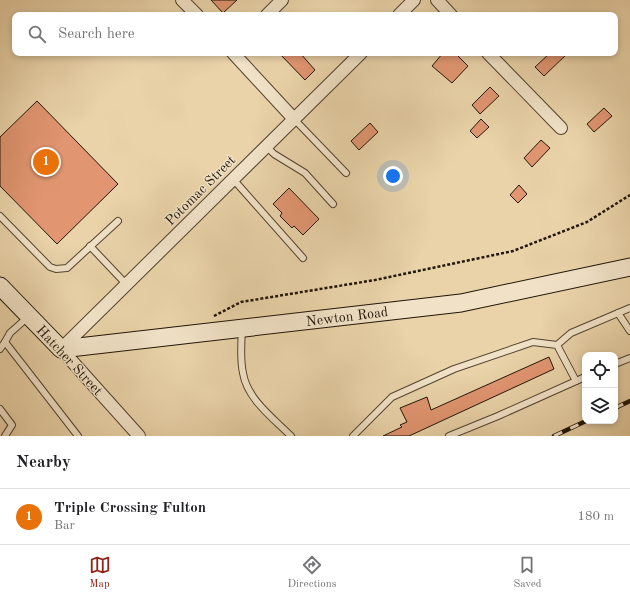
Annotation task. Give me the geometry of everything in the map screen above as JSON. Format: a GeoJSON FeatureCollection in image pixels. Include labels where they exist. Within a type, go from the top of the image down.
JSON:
{"type":"FeatureCollection","features":[{"type":"Feature","properties":{"kind":"street"},"geometry":{"type":"LineString","coordinates":[[182,0],[194,12]]}},
{"type":"Feature","properties":{"kind":"street"},"geometry":{"type":"LineString","coordinates":[[270,12],[282,0]]}},
{"type":"Feature","properties":{"kind":"street"},"geometry":{"type":"LineString","coordinates":[[402,12],[414,0]]}},
{"type":"Feature","properties":{"kind":"street"},"geometry":{"type":"LineString","coordinates":[[437,0],[448,12]]}},
{"type":"Feature","properties":{"kind":"street"},"geometry":{"type":"LineString","coordinates":[[236,56],[294,119]]}},
{"type":"Feature","properties":{"kind":"street","name":"Potomac Street"},"geometry":{"type":"LineString","coordinates":[[61,349],[358,56]]}},
{"type":"Feature","properties":{"kind":"street"},"geometry":{"type":"LineString","coordinates":[[491,56],[560,128]]}},
{"type":"Feature","properties":{"kind":"street","name":"Newton Road"},"geometry":{"type":"LineString","coordinates":[[61,349],[461,303],[630,267]]}},
{"type":"Feature","properties":{"kind":"street","name":"Hatcher Street"},"geometry":{"type":"LineString","coordinates":[[0,286],[61,349],[139,436]]}},
{"type":"Feature","properties":{"kind":"lane"},"geometry":{"type":"LineString","coordinates":[[294,119],[346,173]]}},
{"type":"Feature","properties":{"kind":"lane"},"geometry":{"type":"LineString","coordinates":[[266,146],[274,154],[305,173],[333,204]]}},
{"type":"Feature","properties":{"kind":"lane"},"geometry":{"type":"LineString","coordinates":[[233,179],[304,258]]}},
{"type":"Feature","properties":{"kind":"lane"},"geometry":{"type":"LineString","coordinates":[[0,216],[50,267],[56,269],[66,268],[118,221]]}},
{"type":"Feature","properties":{"kind":"lane"},"geometry":{"type":"LineString","coordinates":[[90,246],[126,284]]}},
{"type":"Feature","properties":{"kind":"lane"},"geometry":{"type":"LineString","coordinates":[[352,436],[392,397],[419,384],[454,369],[534,342],[558,345],[571,333],[630,308]]}},
{"type":"Feature","properties":{"kind":"lane"},"geometry":{"type":"LineString","coordinates":[[618,313],[630,331]]}},
{"type":"Feature","properties":{"kind":"lane"},"geometry":{"type":"LineString","coordinates":[[0,349],[10,333],[29,316]]}},
{"type":"Feature","properties":{"kind":"lane"},"geometry":{"type":"LineString","coordinates":[[242,328],[241,356],[243,374],[247,387],[258,403],[291,436]]}},
{"type":"Feature","properties":{"kind":"lane"},"geometry":{"type":"LineString","coordinates":[[5,342],[78,436]]}},
{"type":"Feature","properties":{"kind":"lane"},"geometry":{"type":"LineString","coordinates":[[558,345],[576,382]]}},
{"type":"Feature","properties":{"kind":"lane"},"geometry":{"type":"LineString","coordinates":[[618,363],[630,358]]}},
{"type":"Feature","properties":{"kind":"lane"},"geometry":{"type":"LineString","coordinates":[[449,436],[582,379]]}},
{"type":"Feature","properties":{"kind":"lane"},"geometry":{"type":"LineString","coordinates":[[0,409],[12,425],[5,436]]}},
{"type":"Feature","properties":{"kind":"path"},"geometry":{"type":"LineString","coordinates":[[208,319],[241,302],[375,280],[513,251],[587,222],[630,195]]}},
{"type":"Feature","properties":{"kind":"building"},"geometry":{"type":"Polygon","coordinates":[[[211,0],[237,0],[224,12],[222,12],[211,0]]]}},
{"type":"Feature","properties":{"kind":"building"},"geometry":{"type":"Polygon","coordinates":[[[282,56],[303,56],[315,70],[305,80],[282,56]]]}},
{"type":"Feature","properties":{"kind":"building"},"geometry":{"type":"Polygon","coordinates":[[[440,56],[458,56],[468,66],[452,83],[432,66],[440,56]]]}},
{"type":"Feature","properties":{"kind":"building"},"geometry":{"type":"Polygon","coordinates":[[[547,56],[565,56],[544,76],[535,67],[547,56]]]}},
{"type":"Feature","properties":{"kind":"building"},"geometry":{"type":"Polygon","coordinates":[[[490,87],[499,96],[480,114],[472,105],[490,87]]]}},
{"type":"Feature","properties":{"kind":"building"},"geometry":{"type":"Polygon","coordinates":[[[37,101],[118,184],[57,244],[0,186],[0,137],[37,101]]]}},
{"type":"Feature","properties":{"kind":"building"},"geometry":{"type":"Polygon","coordinates":[[[604,108],[612,116],[594,132],[587,124],[604,108]]]}},
{"type":"Feature","properties":{"kind":"building"},"geometry":{"type":"Polygon","coordinates":[[[481,119],[489,127],[477,138],[470,131],[481,119]]]}},
{"type":"Feature","properties":{"kind":"building"},"geometry":{"type":"Polygon","coordinates":[[[370,123],[378,132],[359,150],[351,141],[370,123]]]}},
{"type":"Feature","properties":{"kind":"building"},"geometry":{"type":"Polygon","coordinates":[[[541,140],[550,148],[532,167],[524,158],[541,140]]]}},
{"type":"Feature","properties":{"kind":"building"},"geometry":{"type":"Polygon","coordinates":[[[519,185],[527,194],[518,203],[510,195],[519,185]]]}},
{"type":"Feature","properties":{"kind":"building"},"geometry":{"type":"Polygon","coordinates":[[[289,188],[319,219],[303,235],[294,226],[292,228],[280,216],[282,213],[273,204],[289,188]]]}},
{"type":"Feature","properties":{"kind":"building"},"geometry":{"type":"Polygon","coordinates":[[[549,357],[554,369],[409,436],[383,436],[402,427],[400,425],[407,422],[400,408],[427,397],[431,410],[549,357]]]}},
{"type":"Feature","properties":{"kind":"railway"},"geometry":{"type":"LineString","coordinates":[[618,407],[630,401]]}},
{"type":"Feature","properties":{"kind":"railway"},"geometry":{"type":"LineString","coordinates":[[554,436],[582,423]]}},
{"type":"Feature","properties":{"kind":"place","name":"Triple Crossing Fulton"},"geometry":{"type":"Point","coordinates":[46,162]}}]}
